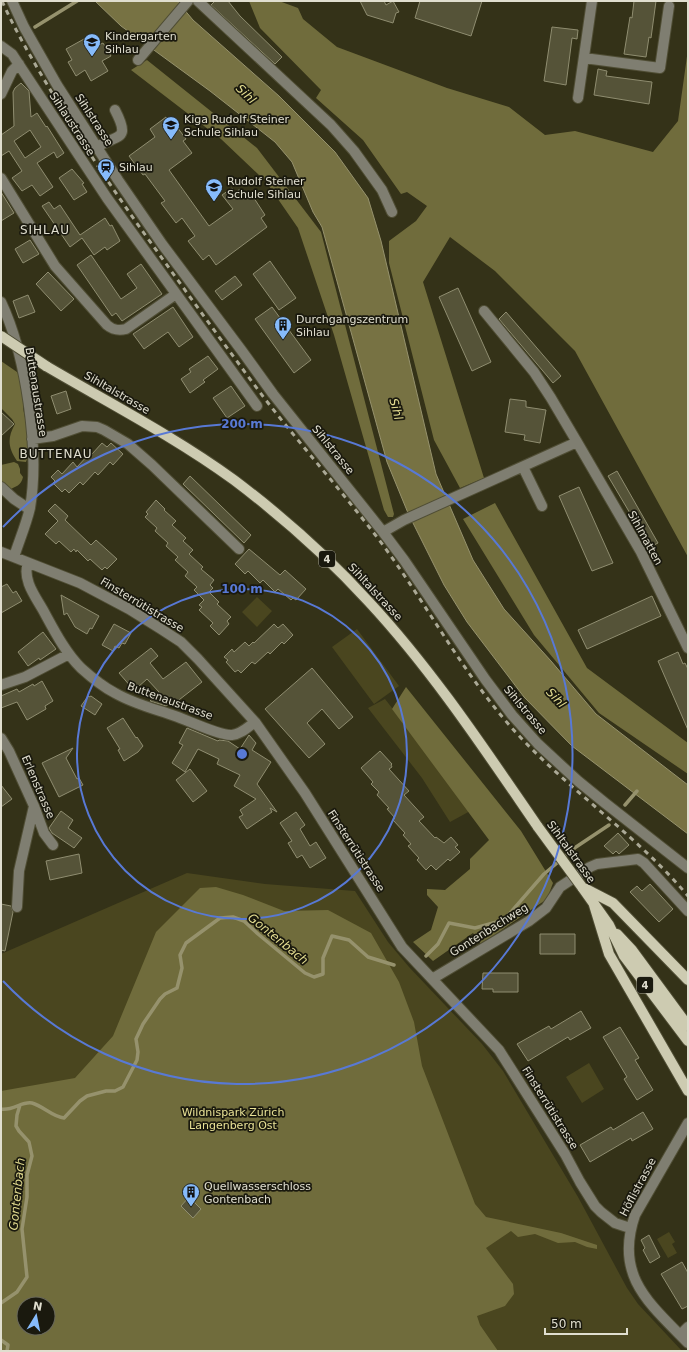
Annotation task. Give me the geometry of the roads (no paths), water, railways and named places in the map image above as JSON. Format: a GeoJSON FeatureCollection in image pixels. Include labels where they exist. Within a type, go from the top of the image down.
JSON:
{"type":"FeatureCollection","features":[{"type":"Feature","properties":{"kind":"main road","name":"Sihltalstrasse"},"geometry":{"type":"LineString","coordinates":[[1,336],[46,366],[138,419],[210,463],[254,496],[317,549],[370,602],[409,648],[458,712],[608,925],[624,956],[688,1041]]}},
{"type":"Feature","properties":{"kind":"main road"},"geometry":{"type":"LineString","coordinates":[[582,887],[613,903],[688,980]]}},
{"type":"Feature","properties":{"kind":"main road"},"geometry":{"type":"LineString","coordinates":[[594,905],[610,954],[688,1091]]}},
{"type":"Feature","properties":{"kind":"main road","name":"Sihltalstrasse"},"geometry":{"type":"LineString","coordinates":[[608,925],[632,950],[688,1026]]}},
{"type":"Feature","properties":{"kind":"street","name":"Sihlstrasse"},"geometry":{"type":"LineString","coordinates":[[12,1],[37,51],[97,147],[162,244],[273,394],[383,532],[485,679],[523,729],[605,803],[688,868]]}},
{"type":"Feature","properties":{"kind":"street"},"geometry":{"type":"LineString","coordinates":[[138,60],[188,1]]}},
{"type":"Feature","properties":{"kind":"street"},"geometry":{"type":"LineString","coordinates":[[198,1],[331,125],[354,151],[378,185],[392,212]]}},
{"type":"Feature","properties":{"kind":"street"},"geometry":{"type":"LineString","coordinates":[[578,98],[592,1]]}},
{"type":"Feature","properties":{"kind":"street"},"geometry":{"type":"LineString","coordinates":[[584,58],[660,68],[669,6]]}},
{"type":"Feature","properties":{"kind":"street","name":"Sihlaustrasse"},"geometry":{"type":"LineString","coordinates":[[1,46],[12,54],[107,198],[257,406]]}},
{"type":"Feature","properties":{"kind":"street"},"geometry":{"type":"LineString","coordinates":[[1,94],[12,72],[19,64]]}},
{"type":"Feature","properties":{"kind":"street"},"geometry":{"type":"LineString","coordinates":[[97,147],[113,140],[121,134],[123,130],[122,124],[115,110]]}},
{"type":"Feature","properties":{"kind":"street"},"geometry":{"type":"LineString","coordinates":[[1,178],[55,266],[112,329],[126,329],[176,294]]}},
{"type":"Feature","properties":{"kind":"street","name":"Buttenaustrasse"},"geometry":{"type":"LineString","coordinates":[[1,302],[7,314],[18,346],[28,404],[32,439],[33,484],[29,508],[14,557]]}},
{"type":"Feature","properties":{"kind":"street","name":"Sihlmatten"},"geometry":{"type":"LineString","coordinates":[[484,311],[534,372],[551,398],[641,552],[688,648]]}},
{"type":"Feature","properties":{"kind":"street"},"geometry":{"type":"LineString","coordinates":[[32,439],[53,436],[82,426],[97,427],[104,430],[128,444],[152,465],[238,549]]}},
{"type":"Feature","properties":{"kind":"street"},"geometry":{"type":"LineString","coordinates":[[383,532],[404,520],[577,442]]}},
{"type":"Feature","properties":{"kind":"street"},"geometry":{"type":"LineString","coordinates":[[523,467],[542,506]]}},
{"type":"Feature","properties":{"kind":"street"},"geometry":{"type":"LineString","coordinates":[[1,487],[14,499],[29,508]]}},
{"type":"Feature","properties":{"kind":"street","name":"Finsterrütistrasse"},"geometry":{"type":"LineString","coordinates":[[1,552],[80,582],[129,609],[181,642],[198,659],[255,722],[305,793],[402,947],[499,1050],[565,1154],[595,1206],[615,1223],[630,1228]]}},
{"type":"Feature","properties":{"kind":"street","name":"Buttenaustrasse"},"geometry":{"type":"LineString","coordinates":[[28,563],[25,569],[30,586],[55,632],[69,654],[80,667],[96,680],[115,693],[138,704],[174,715],[220,733],[231,735],[240,733],[255,722]]}},
{"type":"Feature","properties":{"kind":"street"},"geometry":{"type":"LineString","coordinates":[[1,685],[25,676],[69,654]]}},
{"type":"Feature","properties":{"kind":"street","name":"Erlenstrasse"},"geometry":{"type":"LineString","coordinates":[[1,738],[9,751],[34,806],[44,833],[53,845]]}},
{"type":"Feature","properties":{"kind":"street"},"geometry":{"type":"LineString","coordinates":[[17,907],[18,871],[34,806]]}},
{"type":"Feature","properties":{"kind":"street","name":"Gontenbachweg"},"geometry":{"type":"LineString","coordinates":[[432,979],[529,921],[546,908],[560,887],[597,864],[638,859],[644,863],[688,911]]}},
{"type":"Feature","properties":{"kind":"street","name":"Höflistrasse"},"geometry":{"type":"LineString","coordinates":[[688,1123],[641,1203],[630,1228],[629,1252],[632,1273],[637,1285],[651,1304],[688,1343]]}},
{"type":"Feature","properties":{"kind":"street"},"geometry":{"type":"LineString","coordinates":[[680,1335],[688,1326]]}},
{"type":"Feature","properties":{"kind":"water","name":"Sihl"},"geometry":{"type":"Polygon","coordinates":[[[95,1],[177,1],[193,20],[279,96],[335,152],[368,198],[381,241],[436,474],[473,560],[504,609],[596,714],[688,785],[688,834],[572,746],[524,697],[467,622],[444,585],[408,513],[387,462],[322,227],[313,212],[292,162],[275,142],[210,91],[121,26],[95,1]]]}},
{"type":"Feature","properties":{"kind":"waterway"},"geometry":{"type":"LineString","coordinates":[[35,27],[77,1]]}},
{"type":"Feature","properties":{"kind":"waterway","name":"Gontenbach"},"geometry":{"type":"LineString","coordinates":[[625,805],[637,791]]}},
{"type":"Feature","properties":{"kind":"waterway","name":"Gontenbach"},"geometry":{"type":"LineString","coordinates":[[426,956],[438,944],[449,923],[475,928],[504,920],[544,874],[576,847],[609,825]]}},
{"type":"Feature","properties":{"kind":"waterway","name":"Gontenbach"},"geometry":{"type":"LineString","coordinates":[[1,1109],[10,1109],[25,1103],[32,1103],[56,1116],[64,1118],[80,1101],[87,1096],[106,1091],[115,1091],[123,1087],[137,1060],[138,1052],[136,1039],[143,1024],[160,999],[165,994],[177,988],[182,968],[180,955],[186,943],[220,918],[233,917],[244,921],[305,973],[314,977],[323,974],[323,958],[332,936],[349,940],[368,957],[394,965]]}},
{"type":"Feature","properties":{"kind":"waterway","name":"Gontenbach"},"geometry":{"type":"LineString","coordinates":[[1,1303],[17,1292],[27,1277],[22,1229],[27,1197],[27,1175],[32,1156],[29,1142],[16,1126],[20,1105]]}},
{"type":"Feature","properties":{"kind":"waterway","name":"Gontenbach"},"geometry":{"type":"LineString","coordinates":[[1,1340],[8,1345],[7,1351]]}},
{"type":"Feature","properties":{"kind":"railway"},"geometry":{"type":"LineString","coordinates":[[2,1],[13,24],[51,91],[83,143],[129,212],[265,399],[360,515],[391,556],[457,656],[492,704],[532,749],[646,852],[688,896]]}},
{"type":"Feature","properties":{"kind":"place","name":"Kindergarten Sihlau"},"geometry":{"type":"Point","coordinates":[92,57]}},
{"type":"Feature","properties":{"kind":"place","name":"Kiga Rudolf Steiner Schule Sihlau"},"geometry":{"type":"Point","coordinates":[171,140]}},
{"type":"Feature","properties":{"kind":"place","name":"Sihlau"},"geometry":{"type":"Point","coordinates":[106,182]}},
{"type":"Feature","properties":{"kind":"place","name":"Rudolf Steiner Schule Sihlau"},"geometry":{"type":"Point","coordinates":[214,202]}},
{"type":"Feature","properties":{"kind":"place","name":"Durchgangszentrum Sihlau"},"geometry":{"type":"Point","coordinates":[283,340]}},
{"type":"Feature","properties":{"kind":"place","name":"Quellwasserschloss Gontenbach"},"geometry":{"type":"Point","coordinates":[191,1207]}},
{"type":"Feature","properties":{"kind":"district","name":"SIHLAU"},"geometry":{"type":"Point","coordinates":[45,230]}},
{"type":"Feature","properties":{"kind":"district","name":"BUTTENAU"},"geometry":{"type":"Point","coordinates":[56,454]}},
{"type":"Feature","properties":{"kind":"park label","name":"Wildnispark Zürich Langenberg Ost"},"geometry":{"type":"Point","coordinates":[233,1118]}}]}
